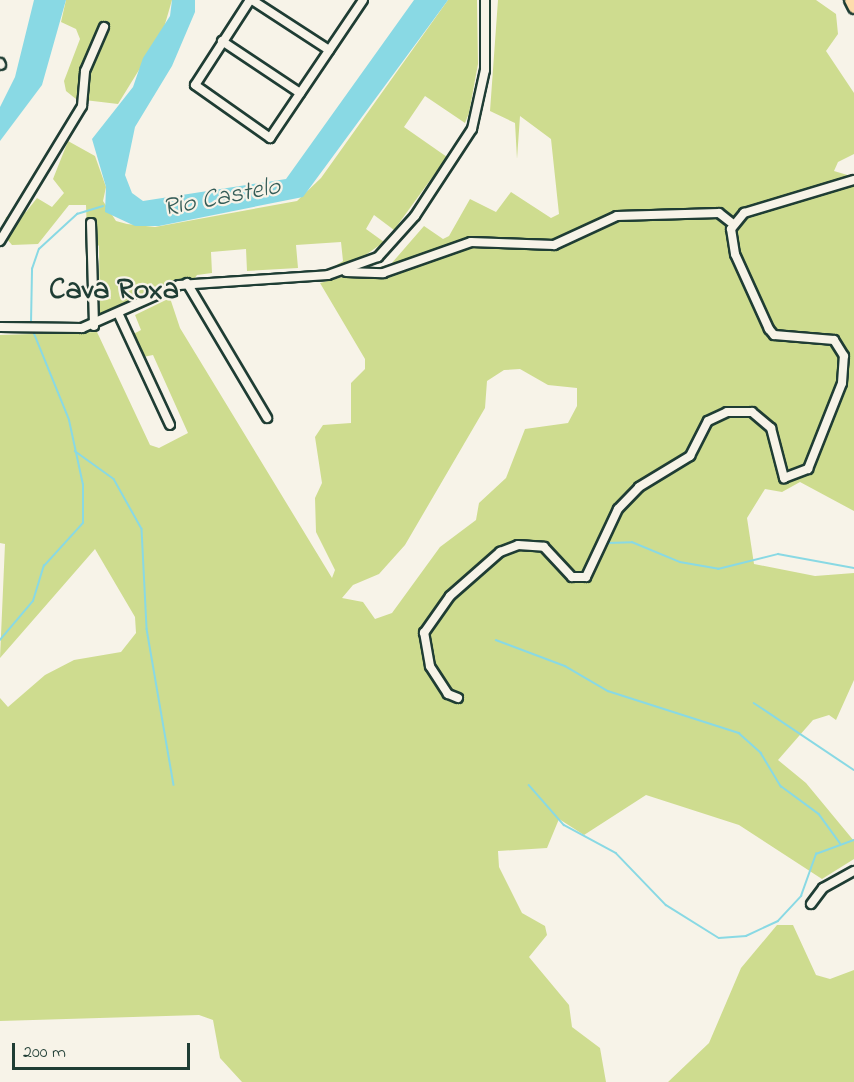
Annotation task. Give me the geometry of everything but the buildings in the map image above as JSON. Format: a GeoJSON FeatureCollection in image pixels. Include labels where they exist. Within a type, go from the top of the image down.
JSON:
{"type":"FeatureCollection","features":[{"type":"Feature","properties":{"kind":"main road"},"geometry":{"type":"LineString","coordinates":[[850,0],[854,8]]}},
{"type":"Feature","properties":{"kind":"street"},"geometry":{"type":"LineString","coordinates":[[329,50],[251,0],[198,76],[197,89],[272,137],[300,93],[329,50],[361,1]]}},
{"type":"Feature","properties":{"kind":"street"},"geometry":{"type":"LineString","coordinates":[[346,272],[370,262],[394,242],[464,146],[481,98],[485,0]]}},
{"type":"Feature","properties":{"kind":"street"},"geometry":{"type":"LineString","coordinates":[[0,241],[82,106],[85,70],[104,27]]}},
{"type":"Feature","properties":{"kind":"street"},"geometry":{"type":"LineString","coordinates":[[222,42],[300,93]]}},
{"type":"Feature","properties":{"kind":"street"},"geometry":{"type":"LineString","coordinates":[[732,223],[781,199],[854,180]]}},
{"type":"Feature","properties":{"kind":"street"},"geometry":{"type":"LineString","coordinates":[[0,327],[94,326],[187,283],[346,272],[383,273],[471,242],[554,245],[617,216],[720,213],[732,223],[735,254],[769,329],[774,335],[834,340],[844,356],[842,383],[819,453],[801,474],[784,478],[771,428],[752,412],[727,412],[708,421],[690,456],[639,487],[618,509],[586,577],[572,577],[544,548],[518,545],[500,552],[450,596],[424,633],[430,666],[448,694],[458,698]]}},
{"type":"Feature","properties":{"kind":"street"},"geometry":{"type":"LineString","coordinates":[[91,223],[94,326]]}},
{"type":"Feature","properties":{"kind":"street"},"geometry":{"type":"LineString","coordinates":[[187,283],[267,418]]}},
{"type":"Feature","properties":{"kind":"street"},"geometry":{"type":"LineString","coordinates":[[119,315],[170,425]]}},
{"type":"Feature","properties":{"kind":"street"},"geometry":{"type":"LineString","coordinates":[[811,904],[823,888],[854,871]]}},
{"type":"Feature","properties":{"kind":"green space"},"geometry":{"type":"Polygon","coordinates":[[[66,0],[172,0],[163,31],[118,104],[76,99],[66,91],[64,81],[80,39],[76,29],[61,22],[66,0]]]}},
{"type":"Feature","properties":{"kind":"green space"},"geometry":{"type":"Polygon","coordinates":[[[448,0],[477,0],[478,64],[469,113],[465,123],[425,96],[404,127],[447,157],[394,230],[374,215],[366,229],[384,242],[357,261],[335,266],[343,261],[341,242],[296,245],[298,268],[247,271],[246,249],[211,252],[212,273],[197,275],[192,282],[100,321],[99,246],[87,234],[86,205],[69,205],[38,244],[12,245],[2,233],[6,217],[26,212],[37,198],[52,207],[64,193],[53,179],[68,141],[95,156],[106,187],[103,201],[116,221],[127,224],[155,227],[297,201],[321,178],[448,0]]]}},
{"type":"Feature","properties":{"kind":"green space"},"geometry":{"type":"Polygon","coordinates":[[[498,0],[816,0],[836,14],[838,34],[826,51],[854,93],[854,154],[838,162],[834,171],[854,177],[854,511],[800,482],[782,492],[765,489],[747,518],[754,564],[815,576],[854,573],[854,680],[836,720],[829,715],[813,720],[778,760],[806,783],[854,841],[854,859],[822,879],[739,825],[646,795],[584,835],[559,819],[547,848],[498,851],[499,867],[522,913],[545,926],[547,935],[529,957],[569,1005],[572,1027],[600,1048],[606,1082],[242,1082],[220,1058],[213,1020],[199,1015],[0,1021],[0,698],[8,707],[45,675],[74,660],[121,652],[136,633],[135,617],[95,549],[0,658],[5,544],[0,543],[0,335],[97,332],[150,445],[159,448],[188,433],[153,355],[138,358],[128,337],[141,330],[135,315],[170,298],[180,328],[332,578],[335,570],[316,532],[315,498],[322,483],[315,437],[323,425],[351,423],[351,383],[365,369],[365,359],[320,283],[391,264],[424,226],[443,239],[449,236],[470,199],[496,212],[511,192],[551,218],[559,214],[551,139],[520,116],[517,159],[515,123],[490,111],[498,0]],[[520,369],[504,370],[487,381],[485,408],[405,545],[379,574],[353,585],[342,598],[363,602],[375,619],[392,613],[440,547],[476,520],[479,503],[506,478],[525,429],[568,423],[577,406],[577,388],[548,385],[520,369]]]}},
{"type":"Feature","properties":{"kind":"green space"},"geometry":{"type":"Polygon","coordinates":[[[777,925],[793,925],[816,975],[830,979],[854,970],[854,1082],[668,1082],[709,1043],[741,968],[777,925]]]}},
{"type":"Feature","properties":{"kind":"water"},"geometry":{"type":"Polygon","coordinates":[[[34,0],[66,0],[42,85],[0,141],[0,107],[15,77],[34,0]]]}},
{"type":"Feature","properties":{"kind":"water","name":"Rio Castelo"},"geometry":{"type":"Polygon","coordinates":[[[172,0],[195,0],[195,12],[172,66],[135,127],[125,175],[132,193],[143,201],[286,179],[414,0],[448,0],[303,197],[159,226],[135,226],[105,212],[106,187],[92,139],[133,87],[143,58],[170,16],[172,0]]]}},
{"type":"Feature","properties":{"kind":"waterway"},"geometry":{"type":"LineString","coordinates":[[31,323],[32,269],[39,249],[77,214],[103,206]]}},
{"type":"Feature","properties":{"kind":"waterway"},"geometry":{"type":"LineString","coordinates":[[0,640],[33,601],[44,566],[83,523],[83,485],[69,420],[34,334]]}},
{"type":"Feature","properties":{"kind":"waterway"},"geometry":{"type":"LineString","coordinates":[[75,451],[114,479],[142,529],[147,629],[174,785]]}},
{"type":"Feature","properties":{"kind":"waterway"},"geometry":{"type":"LineString","coordinates":[[608,543],[632,542],[680,562],[718,569],[778,554],[854,568]]}},
{"type":"Feature","properties":{"kind":"waterway"},"geometry":{"type":"LineString","coordinates":[[496,640],[565,666],[608,691],[739,733],[761,753],[781,786],[819,814],[840,843]]}},
{"type":"Feature","properties":{"kind":"waterway"},"geometry":{"type":"LineString","coordinates":[[754,703],[854,770]]}},
{"type":"Feature","properties":{"kind":"waterway"},"geometry":{"type":"LineString","coordinates":[[529,785],[564,825],[616,853],[666,905],[719,938],[746,936],[778,921],[801,896],[816,854],[854,840]]}},
{"type":"Feature","properties":{"kind":"district","name":"Cava Roxa"},"geometry":{"type":"Point","coordinates":[114,291]}}]}
